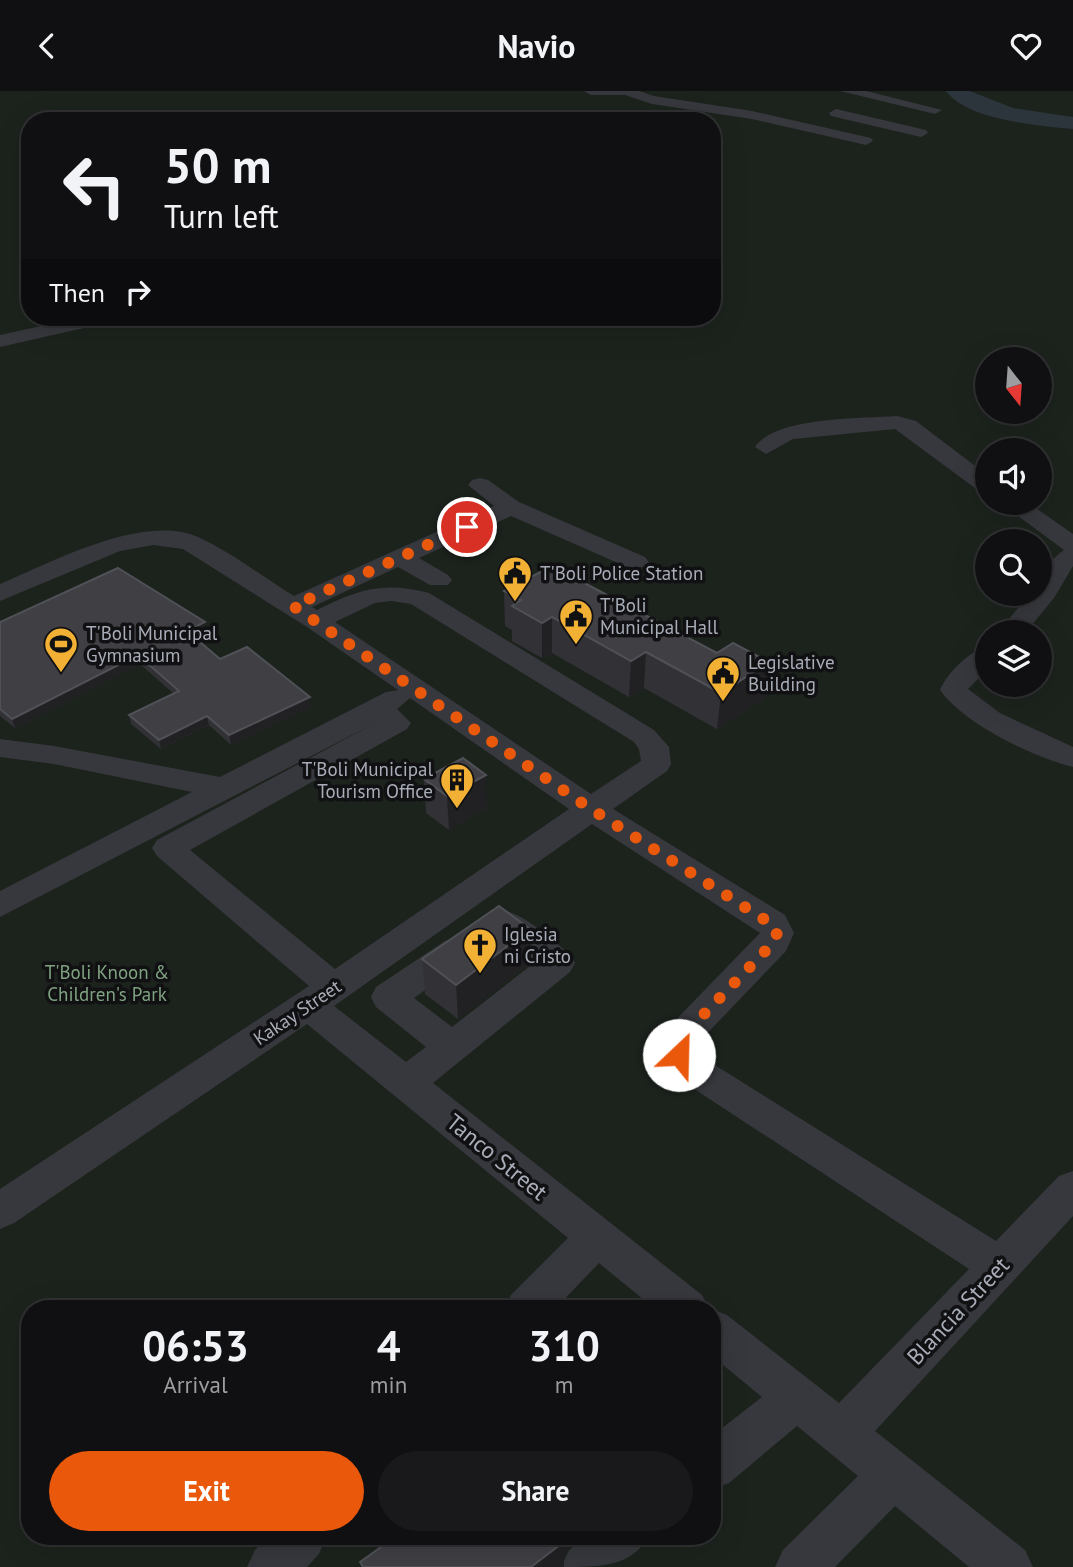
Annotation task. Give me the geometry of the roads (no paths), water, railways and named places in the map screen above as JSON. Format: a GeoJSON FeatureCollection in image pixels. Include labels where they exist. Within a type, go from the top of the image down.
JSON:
{"type":"FeatureCollection","features":[{"type":"Feature","properties":{"kind":"street"},"geometry":{"type":"LineString","coordinates":[[591,91],[626,91],[638,97],[752,115],[866,141]]}},
{"type":"Feature","properties":{"kind":"street"},"geometry":{"type":"LineString","coordinates":[[847,91],[935,110]]}},
{"type":"Feature","properties":{"kind":"street"},"geometry":{"type":"LineString","coordinates":[[827,111],[921,132]]}},
{"type":"Feature","properties":{"kind":"street"},"geometry":{"type":"LineString","coordinates":[[0,341],[68,326]]}},
{"type":"Feature","properties":{"kind":"street"},"geometry":{"type":"LineString","coordinates":[[766,447],[788,433],[897,422],[908,426],[975,477]]}},
{"type":"Feature","properties":{"kind":"street"},"geometry":{"type":"LineString","coordinates":[[480,485],[511,507],[636,562]]}},
{"type":"Feature","properties":{"kind":"street"},"geometry":{"type":"LineString","coordinates":[[304,613],[400,558],[511,507]]}},
{"type":"Feature","properties":{"kind":"street"},"geometry":{"type":"LineString","coordinates":[[1030,515],[1073,545]]}},
{"type":"Feature","properties":{"kind":"street"},"geometry":{"type":"LineString","coordinates":[[0,593],[114,545],[153,538],[188,542],[304,613],[591,809],[773,925],[777,933],[774,942],[676,1043],[684,1061],[1000,1266]]}},
{"type":"Feature","properties":{"kind":"street"},"geometry":{"type":"LineString","coordinates":[[1021,620],[1045,593],[1060,563],[1073,555]]}},
{"type":"Feature","properties":{"kind":"street"},"geometry":{"type":"LineString","coordinates":[[400,558],[439,580]]}},
{"type":"Feature","properties":{"kind":"street","name":"Kakay Street"},"geometry":{"type":"LineString","coordinates":[[0,1211],[321,996],[656,764],[654,747],[644,736],[421,598],[386,591],[304,613]]}},
{"type":"Feature","properties":{"kind":"street"},"geometry":{"type":"LineString","coordinates":[[975,666],[958,681],[954,690],[958,698],[983,714],[1073,758]]}},
{"type":"Feature","properties":{"kind":"street"},"geometry":{"type":"LineString","coordinates":[[0,905],[415,688]]}},
{"type":"Feature","properties":{"kind":"street","name":"Tanco Street"},"geometry":{"type":"LineString","coordinates":[[377,708],[397,723],[168,848],[321,996],[405,1084],[676,1300]]}},
{"type":"Feature","properties":{"kind":"street"},"geometry":{"type":"LineString","coordinates":[[0,748],[54,755],[224,788]]}},
{"type":"Feature","properties":{"kind":"street"},"geometry":{"type":"LineString","coordinates":[[405,1084],[451,1047]]}},
{"type":"Feature","properties":{"kind":"street","name":"Blancia Street"},"geometry":{"type":"LineString","coordinates":[[842,1433],[1073,1188]]}},
{"type":"Feature","properties":{"kind":"street"},"geometry":{"type":"LineString","coordinates":[[535,1300],[597,1237]]}},
{"type":"Feature","properties":{"kind":"street"},"geometry":{"type":"LineString","coordinates":[[721,1336],[1008,1567]]}},
{"type":"Feature","properties":{"kind":"street"},"geometry":{"type":"LineString","coordinates":[[721,1459],[797,1397]]}},
{"type":"Feature","properties":{"kind":"street"},"geometry":{"type":"LineString","coordinates":[[800,1567],[893,1474]]}},
{"type":"Feature","properties":{"kind":"street"},"geometry":{"type":"LineString","coordinates":[[272,1567],[294,1545]]}},
{"type":"Feature","properties":{"kind":"street"},"geometry":{"type":"LineString","coordinates":[[586,1567],[614,1545]]}},
{"type":"Feature","properties":{"kind":"waterway"},"geometry":{"type":"LineString","coordinates":[[956,91],[998,111],[1073,123]]}},
{"type":"Feature","properties":{"kind":"place","name":"T'Boli Police Station"},"geometry":{"type":"Point","coordinates":[515,603]}},
{"type":"Feature","properties":{"kind":"place","name":"T'Boli Municipal Hall"},"geometry":{"type":"Point","coordinates":[576,646]}},
{"type":"Feature","properties":{"kind":"place","name":"T'Boli Municipal Gymnasium"},"geometry":{"type":"Point","coordinates":[61,674]}},
{"type":"Feature","properties":{"kind":"place","name":"Legislative Building"},"geometry":{"type":"Point","coordinates":[723,703]}},
{"type":"Feature","properties":{"kind":"place","name":"T'Boli Municipal Tourism Office"},"geometry":{"type":"Point","coordinates":[457,810]}},
{"type":"Feature","properties":{"kind":"place","name":"Iglesia ni Cristo"},"geometry":{"type":"Point","coordinates":[480,975]}},
{"type":"Feature","properties":{"kind":"park label","name":"T'Boli Knoon & Children's Park"},"geometry":{"type":"Point","coordinates":[107,983]}}]}
